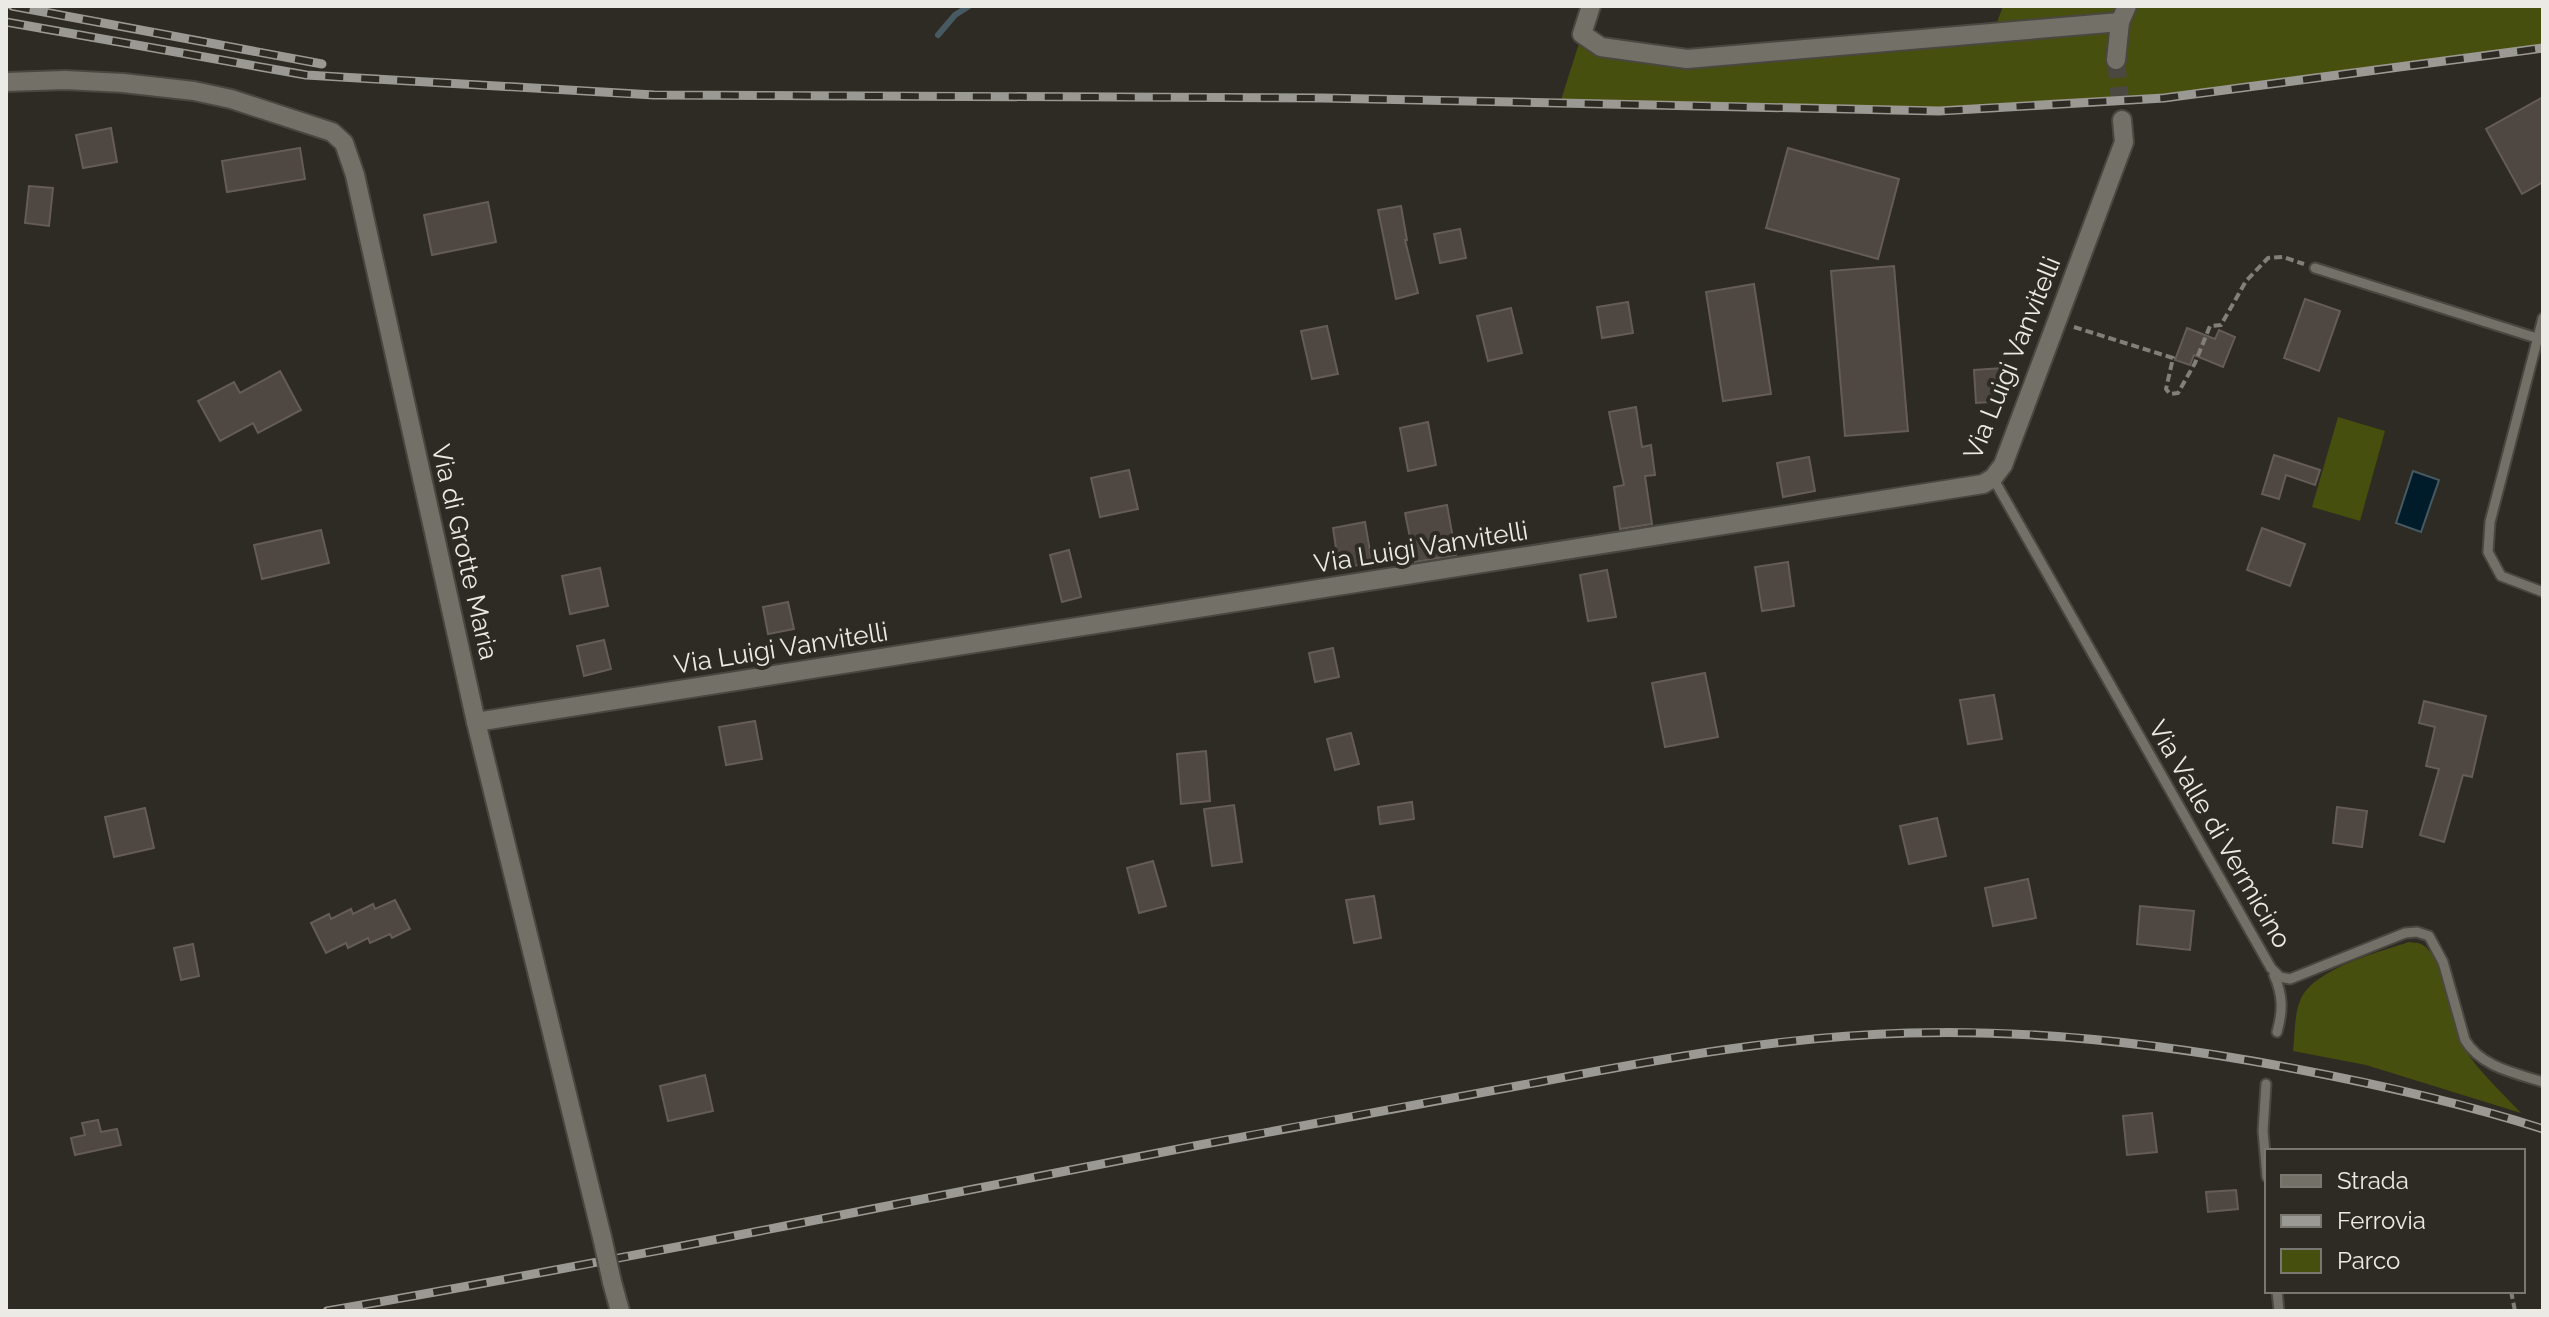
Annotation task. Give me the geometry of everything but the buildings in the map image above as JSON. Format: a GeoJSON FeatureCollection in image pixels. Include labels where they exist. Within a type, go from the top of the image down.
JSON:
{"type":"FeatureCollection","features":[{"type":"Feature","properties":{"kind":"street"},"geometry":{"type":"LineString","coordinates":[[1591,6],[1582,34],[1589,41],[1601,47],[1687,59],[2124,14],[2116,60]]}},
{"type":"Feature","properties":{"kind":"street","name":"Via di Grotte Maria"},"geometry":{"type":"LineString","coordinates":[[6,82],[99,81],[194,91],[231,99],[324,128],[344,143],[355,175],[476,722],[620,1311]]}},
{"type":"Feature","properties":{"kind":"street","name":"Via Luigi Vanvitelli"},"geometry":{"type":"LineString","coordinates":[[476,722],[1966,488],[1993,478],[2003,465],[2124,142],[2122,120]]}},
{"type":"Feature","properties":{"kind":"lane"},"geometry":{"type":"LineString","coordinates":[[2315,268],[2540,339]]}},
{"type":"Feature","properties":{"kind":"lane"},"geometry":{"type":"LineString","coordinates":[[2543,318],[2490,522],[2488,552],[2501,576],[2543,592]]}},
{"type":"Feature","properties":{"kind":"lane","name":"Via Valle di Vermicino"},"geometry":{"type":"LineString","coordinates":[[1993,478],[2271,968],[2280,977],[2290,979],[2405,933],[2417,932],[2429,936],[2443,962],[2470,1050],[2493,1065],[2543,1082]]}},
{"type":"Feature","properties":{"kind":"lane"},"geometry":{"type":"LineString","coordinates":[[2271,968],[2282,996],[2277,1032]]}},
{"type":"Feature","properties":{"kind":"lane"},"geometry":{"type":"LineString","coordinates":[[2265,1154],[2266,1084]]}},
{"type":"Feature","properties":{"kind":"path"},"geometry":{"type":"LineString","coordinates":[[2069,326],[2173,358],[2166,389],[2170,394],[2178,393],[2195,363],[2210,326],[2221,325],[2246,281],[2268,258],[2283,257],[2315,268]]}},
{"type":"Feature","properties":{"kind":"green space"},"geometry":{"type":"Polygon","coordinates":[[[2003,6],[2543,6],[2543,48],[2164,98],[1939,111],[1560,103],[1582,34],[1687,59],[1993,33],[2003,6]]]}},
{"type":"Feature","properties":{"kind":"green space"},"geometry":{"type":"Polygon","coordinates":[[[2338,417],[2385,431],[2360,521],[2312,507],[2338,417]]]}},
{"type":"Feature","properties":{"kind":"green space"},"geometry":{"type":"Polygon","coordinates":[[[2409,942],[2421,944],[2430,951],[2470,1057],[2521,1113],[2366,1065],[2293,1051],[2297,1013],[2307,990],[2348,963],[2409,942]]]}},
{"type":"Feature","properties":{"kind":"water"},"geometry":{"type":"Polygon","coordinates":[[[2413,471],[2439,480],[2421,532],[2396,523],[2413,471]]]}},
{"type":"Feature","properties":{"kind":"waterway"},"geometry":{"type":"LineString","coordinates":[[938,35],[955,15],[969,6]]}},
{"type":"Feature","properties":{"kind":"tunnel"},"geometry":{"type":"LineString","coordinates":[[2116,60],[2122,120]]}},
{"type":"Feature","properties":{"kind":"railway"},"geometry":{"type":"LineString","coordinates":[[12,6],[322,64]]}},
{"type":"Feature","properties":{"kind":"railway"},"geometry":{"type":"LineString","coordinates":[[6,22],[306,75],[654,95],[1323,98],[1939,111],[2164,98],[2543,48]]}},
{"type":"Feature","properties":{"kind":"railway"},"geometry":{"type":"LineString","coordinates":[[327,1311],[653,1252],[1585,1073],[1722,1050],[1862,1035],[2004,1033],[2148,1045],[2355,1080],[2449,1102],[2543,1129]]}}]}
